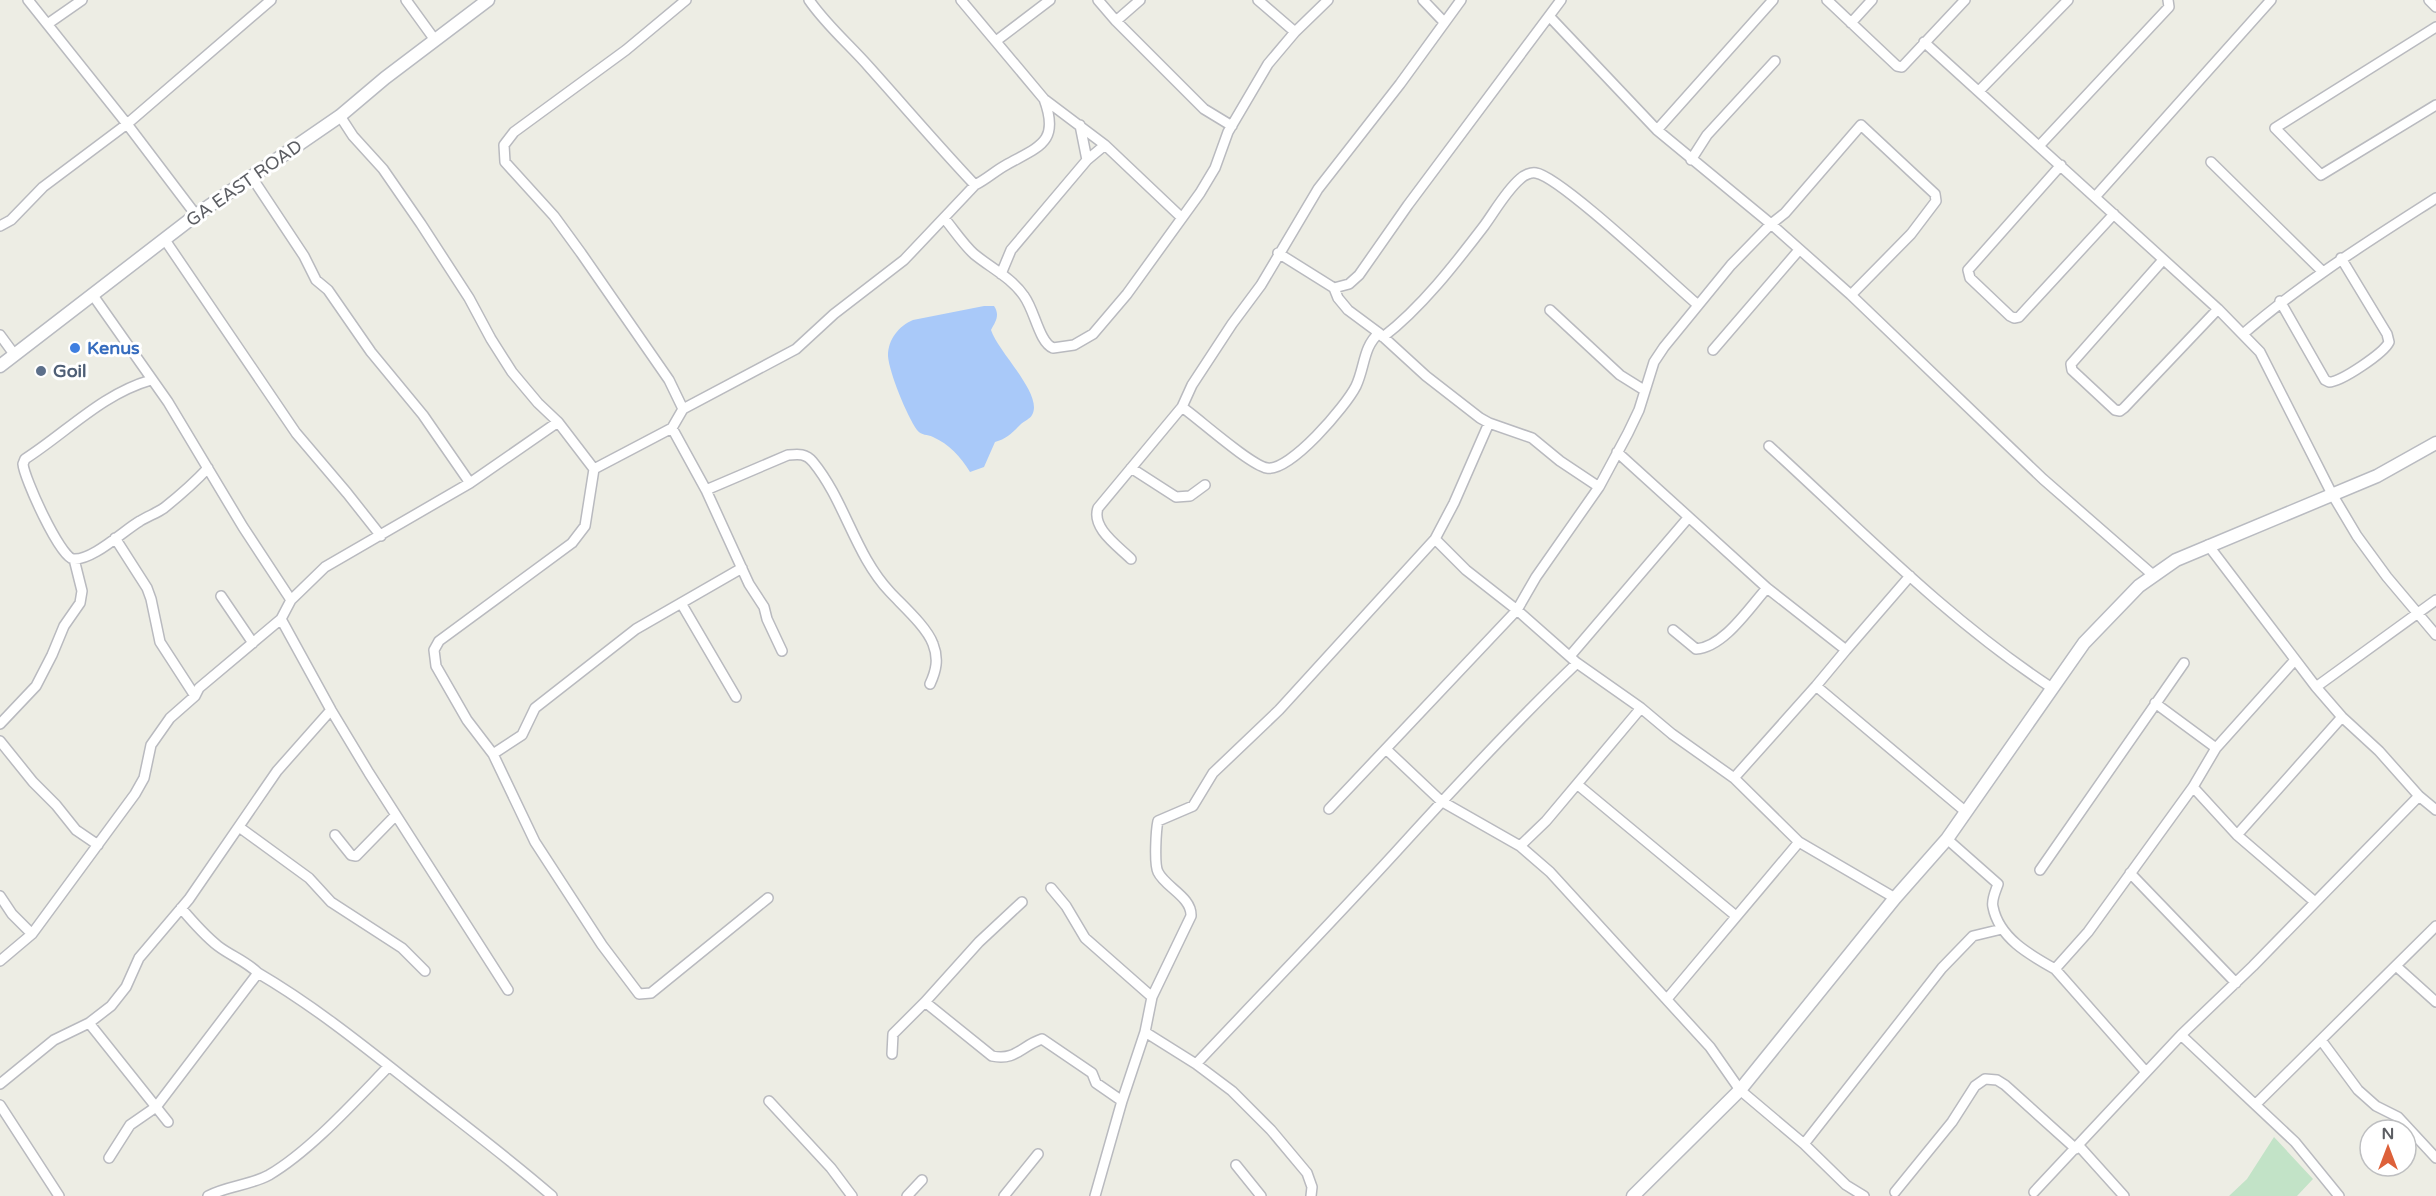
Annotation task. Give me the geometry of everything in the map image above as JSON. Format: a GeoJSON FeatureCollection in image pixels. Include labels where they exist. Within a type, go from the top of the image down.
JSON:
{"type":"FeatureCollection","features":[{"type":"Feature","properties":{"kind":"street"},"geometry":{"type":"LineString","coordinates":[[28,0],[49,23],[196,216]]}},
{"type":"Feature","properties":{"kind":"street"},"geometry":{"type":"LineString","coordinates":[[49,23],[82,0]]}},
{"type":"Feature","properties":{"kind":"street"},"geometry":{"type":"LineString","coordinates":[[0,226],[11,220],[43,187],[127,124],[271,0]]}},
{"type":"Feature","properties":{"kind":"street"},"geometry":{"type":"LineString","coordinates":[[406,0],[435,40]]}},
{"type":"Feature","properties":{"kind":"street","name":"GA EAST ROAD"},"geometry":{"type":"LineString","coordinates":[[0,366],[196,216],[340,116],[385,78],[488,0]]}},
{"type":"Feature","properties":{"kind":"street"},"geometry":{"type":"LineString","coordinates":[[683,409],[669,380],[581,253],[554,216],[505,162],[504,145],[514,132],[626,50],[686,0]]}},
{"type":"Feature","properties":{"kind":"street"},"geometry":{"type":"LineString","coordinates":[[809,0],[828,25],[869,66],[917,123],[975,185]]}},
{"type":"Feature","properties":{"kind":"street"},"geometry":{"type":"LineString","coordinates":[[961,0],[1044,99],[1106,145],[1182,218]]}},
{"type":"Feature","properties":{"kind":"street"},"geometry":{"type":"LineString","coordinates":[[996,41],[1050,0]]}},
{"type":"Feature","properties":{"kind":"street"},"geometry":{"type":"LineString","coordinates":[[1098,0],[1204,109],[1232,126]]}},
{"type":"Feature","properties":{"kind":"street"},"geometry":{"type":"LineString","coordinates":[[1116,21],[1140,0]]}},
{"type":"Feature","properties":{"kind":"street"},"geometry":{"type":"LineString","coordinates":[[1258,0],[1295,32]]}},
{"type":"Feature","properties":{"kind":"street"},"geometry":{"type":"LineString","coordinates":[[944,218],[972,252],[1023,294],[1032,308],[1044,342],[1053,348],[1074,345],[1093,334],[1101,326],[1182,218],[1215,168],[1232,126],[1268,64],[1295,32],[1328,0]]}},
{"type":"Feature","properties":{"kind":"street"},"geometry":{"type":"LineString","coordinates":[[1423,0],[1444,22]]}},
{"type":"Feature","properties":{"kind":"street"},"geometry":{"type":"LineString","coordinates":[[1131,559],[1099,527],[1095,514],[1098,508],[1182,407],[1192,385],[1232,324],[1258,290],[1278,253],[1328,176],[1400,84],[1461,0]]}},
{"type":"Feature","properties":{"kind":"street"},"geometry":{"type":"LineString","coordinates":[[1334,288],[1348,284],[1359,275],[1408,205],[1561,0]]}},
{"type":"Feature","properties":{"kind":"street"},"geometry":{"type":"LineString","coordinates":[[1657,130],[1773,0]]}},
{"type":"Feature","properties":{"kind":"street"},"geometry":{"type":"LineString","coordinates":[[1827,0],[1897,66],[1905,64],[1965,0]]}},
{"type":"Feature","properties":{"kind":"street"},"geometry":{"type":"LineString","coordinates":[[1851,22],[1872,0]]}},
{"type":"Feature","properties":{"kind":"street"},"geometry":{"type":"LineString","coordinates":[[1979,90],[2068,0]]}},
{"type":"Feature","properties":{"kind":"street"},"geometry":{"type":"LineString","coordinates":[[2040,145],[2169,7],[2168,0]]}},
{"type":"Feature","properties":{"kind":"street"},"geometry":{"type":"LineString","coordinates":[[2095,197],[2271,0]]}},
{"type":"Feature","properties":{"kind":"street"},"geometry":{"type":"LineString","coordinates":[[2429,0],[2436,7]]}},
{"type":"Feature","properties":{"kind":"street"},"geometry":{"type":"LineString","coordinates":[[1549,16],[1657,130],[1771,224],[1851,295],[2043,479],[2153,575]]}},
{"type":"Feature","properties":{"kind":"street"},"geometry":{"type":"LineString","coordinates":[[2436,27],[2275,128],[2321,175],[2436,105]]}},
{"type":"Feature","properties":{"kind":"street"},"geometry":{"type":"LineString","coordinates":[[1924,42],[2218,309],[2260,352],[2332,494],[2357,536],[2436,635]]}},
{"type":"Feature","properties":{"kind":"street"},"geometry":{"type":"LineString","coordinates":[[1691,160],[1707,135],[1775,61]]}},
{"type":"Feature","properties":{"kind":"street"},"geometry":{"type":"LineString","coordinates":[[594,469],[672,428],[683,409],[796,349],[834,314],[904,260],[975,185],[1036,148],[1047,138],[1051,121],[1044,99]]}},
{"type":"Feature","properties":{"kind":"street"},"geometry":{"type":"LineString","coordinates":[[340,116],[406,202],[469,298],[512,372],[538,403],[558,422],[594,469],[585,525],[572,543],[439,641],[434,650],[436,666],[467,720],[493,753],[535,842],[603,945],[639,994],[651,993],[768,898]]}},
{"type":"Feature","properties":{"kind":"street"},"geometry":{"type":"LineString","coordinates":[[1080,125],[1087,160]]}},
{"type":"Feature","properties":{"kind":"street"},"geometry":{"type":"LineString","coordinates":[[1329,809],[1517,610],[1536,577],[1599,487],[1629,433],[1654,362],[1731,265],[1785,213],[1858,126],[1863,126],[1935,194],[1936,201],[1911,234],[1851,295]]}},
{"type":"Feature","properties":{"kind":"street"},"geometry":{"type":"LineString","coordinates":[[1001,274],[1011,250],[1087,160],[1106,145]]}},
{"type":"Feature","properties":{"kind":"street"},"geometry":{"type":"LineString","coordinates":[[2211,162],[2322,271]]}},
{"type":"Feature","properties":{"kind":"street"},"geometry":{"type":"LineString","coordinates":[[2061,165],[1968,270],[1970,278],[2010,316],[2019,317],[2114,214]]}},
{"type":"Feature","properties":{"kind":"street"},"geometry":{"type":"LineString","coordinates":[[1182,407],[1228,443],[1264,467],[1276,467],[1319,436],[1334,419],[1361,375],[1368,344],[1403,322],[1476,236],[1520,178],[1535,172],[1573,196],[1698,305]]}},
{"type":"Feature","properties":{"kind":"street"},"geometry":{"type":"LineString","coordinates":[[251,176],[304,256],[316,280],[328,290],[371,352],[423,415],[470,483]]}},
{"type":"Feature","properties":{"kind":"street"},"geometry":{"type":"LineString","coordinates":[[2242,334],[2280,301],[2322,271],[2436,198]]}},
{"type":"Feature","properties":{"kind":"street"},"geometry":{"type":"LineString","coordinates":[[165,240],[296,432],[381,536]]}},
{"type":"Feature","properties":{"kind":"street"},"geometry":{"type":"LineString","coordinates":[[1713,350],[1799,250]]}},
{"type":"Feature","properties":{"kind":"street"},"geometry":{"type":"LineString","coordinates":[[1278,253],[1334,288],[1348,310],[1381,335],[1426,376],[1489,423],[1532,438],[1560,461],[1599,487]]}},
{"type":"Feature","properties":{"kind":"street"},"geometry":{"type":"LineString","coordinates":[[2280,301],[2325,380],[2329,382],[2338,380],[2382,352],[2389,342],[2386,334],[2341,258]]}},
{"type":"Feature","properties":{"kind":"street"},"geometry":{"type":"LineString","coordinates":[[2163,260],[2072,364],[2072,370],[2115,410],[2120,411],[2124,408],[2218,309]]}},
{"type":"Feature","properties":{"kind":"street"},"geometry":{"type":"LineString","coordinates":[[92,294],[168,402],[291,600]]}},
{"type":"Feature","properties":{"kind":"street"},"geometry":{"type":"LineString","coordinates":[[1550,310],[1620,375],[1644,390]]}},
{"type":"Feature","properties":{"kind":"street"},"geometry":{"type":"LineString","coordinates":[[0,335],[14,354]]}},
{"type":"Feature","properties":{"kind":"street"},"geometry":{"type":"LineString","coordinates":[[151,380],[130,386],[105,400],[25,459],[23,464],[50,529],[65,554],[74,559],[82,558],[162,509],[208,468]]}},
{"type":"Feature","properties":{"kind":"street"},"geometry":{"type":"LineString","coordinates":[[0,961],[32,934],[98,845],[144,778],[151,745],[170,718],[195,696],[199,688],[281,619],[291,600],[325,567],[470,483],[558,422]]}},
{"type":"Feature","properties":{"kind":"street"},"geometry":{"type":"LineString","coordinates":[[1095,1196],[1122,1101],[1145,1032],[1152,996],[1191,916],[1191,911],[1157,871],[1155,834],[1158,821],[1193,806],[1213,773],[1280,710],[1435,539],[1454,503],[1489,423]]}},
{"type":"Feature","properties":{"kind":"street"},"geometry":{"type":"LineString","coordinates":[[672,428],[706,490],[754,595],[764,607],[782,651]]}},
{"type":"Feature","properties":{"kind":"street"},"geometry":{"type":"LineString","coordinates":[[1633,1196],[1740,1090],[1895,898],[1947,839],[2084,643],[2139,586],[2176,560],[2377,476],[2436,443]]}},
{"type":"Feature","properties":{"kind":"street"},"geometry":{"type":"LineString","coordinates":[[1768,446],[1910,576],[2005,657],[2052,688]]}},
{"type":"Feature","properties":{"kind":"street"},"geometry":{"type":"LineString","coordinates":[[1617,452],[1767,588],[1846,650]]}},
{"type":"Feature","properties":{"kind":"street"},"geometry":{"type":"LineString","coordinates":[[706,490],[788,455],[801,453],[812,459],[834,492],[850,530],[867,559],[889,591],[905,605],[933,642],[937,670],[930,684]]}},
{"type":"Feature","properties":{"kind":"street"},"geometry":{"type":"LineString","coordinates":[[1131,468],[1176,497],[1190,496],[1205,485]]}},
{"type":"Feature","properties":{"kind":"street"},"geometry":{"type":"LineString","coordinates":[[1196,1064],[1533,705],[1573,660],[1688,518]]}},
{"type":"Feature","properties":{"kind":"street"},"geometry":{"type":"LineString","coordinates":[[115,538],[147,588],[154,609],[160,642],[195,696]]}},
{"type":"Feature","properties":{"kind":"street"},"geometry":{"type":"LineString","coordinates":[[1435,539],[1466,570],[1517,610],[1573,660],[1734,778],[1799,842],[1895,898]]}},
{"type":"Feature","properties":{"kind":"street"},"geometry":{"type":"LineString","coordinates":[[2208,545],[2316,687],[2342,717],[2379,751],[2436,810]]}},
{"type":"Feature","properties":{"kind":"street"},"geometry":{"type":"LineString","coordinates":[[0,724],[36,686],[64,626],[80,603],[82,591],[74,559]]}},
{"type":"Feature","properties":{"kind":"street"},"geometry":{"type":"LineString","coordinates":[[493,753],[522,735],[535,708],[636,629],[742,568]]}},
{"type":"Feature","properties":{"kind":"street"},"geometry":{"type":"LineString","coordinates":[[1734,778],[1816,687],[1910,576]]}},
{"type":"Feature","properties":{"kind":"street"},"geometry":{"type":"LineString","coordinates":[[1673,630],[1696,649],[1705,649],[1723,637],[1767,588]]}},
{"type":"Feature","properties":{"kind":"street"},"geometry":{"type":"LineString","coordinates":[[221,596],[253,643]]}},
{"type":"Feature","properties":{"kind":"street"},"geometry":{"type":"LineString","coordinates":[[2316,687],[2436,600]]}},
{"type":"Feature","properties":{"kind":"street"},"geometry":{"type":"LineString","coordinates":[[681,603],[736,697]]}},
{"type":"Feature","properties":{"kind":"street"},"geometry":{"type":"LineString","coordinates":[[281,619],[331,710],[508,990]]}},
{"type":"Feature","properties":{"kind":"street"},"geometry":{"type":"LineString","coordinates":[[2055,969],[2088,932],[2193,787],[2216,748],[2294,660]]}},
{"type":"Feature","properties":{"kind":"street"},"geometry":{"type":"LineString","coordinates":[[2040,870],[2184,663]]}},
{"type":"Feature","properties":{"kind":"street"},"geometry":{"type":"LineString","coordinates":[[1816,687],[1966,812]]}},
{"type":"Feature","properties":{"kind":"street"},"geometry":{"type":"LineString","coordinates":[[2155,704],[2216,748]]}},
{"type":"Feature","properties":{"kind":"street"},"geometry":{"type":"LineString","coordinates":[[1520,846],[1578,785],[1641,708]]}},
{"type":"Feature","properties":{"kind":"street"},"geometry":{"type":"LineString","coordinates":[[0,1084],[54,1040],[90,1023],[111,1006],[126,987],[139,958],[181,908],[277,771],[331,710]]}},
{"type":"Feature","properties":{"kind":"street"},"geometry":{"type":"LineString","coordinates":[[2237,835],[2342,717]]}},
{"type":"Feature","properties":{"kind":"street"},"geometry":{"type":"LineString","coordinates":[[0,741],[76,830],[98,845]]}},
{"type":"Feature","properties":{"kind":"street"},"geometry":{"type":"LineString","coordinates":[[1387,750],[1441,801],[1520,846],[1550,872],[1710,1047],[1740,1090],[1804,1144],[1845,1185],[1864,1196]]}},
{"type":"Feature","properties":{"kind":"street"},"geometry":{"type":"LineString","coordinates":[[1578,785],[1736,916]]}},
{"type":"Feature","properties":{"kind":"street"},"geometry":{"type":"LineString","coordinates":[[2193,787],[2237,835],[2315,902]]}},
{"type":"Feature","properties":{"kind":"street"},"geometry":{"type":"LineString","coordinates":[[2034,1192],[2181,1035],[2236,983],[2420,796]]}},
{"type":"Feature","properties":{"kind":"street"},"geometry":{"type":"LineString","coordinates":[[335,835],[351,855],[356,856],[396,815]]}},
{"type":"Feature","properties":{"kind":"street"},"geometry":{"type":"LineString","coordinates":[[239,827],[309,878],[331,902],[402,948],[425,971]]}},
{"type":"Feature","properties":{"kind":"street"},"geometry":{"type":"LineString","coordinates":[[1947,839],[1998,884],[1992,905],[2002,929],[2024,952],[2055,969],[2146,1072]]}},
{"type":"Feature","properties":{"kind":"street"},"geometry":{"type":"LineString","coordinates":[[1667,999],[1799,842]]}},
{"type":"Feature","properties":{"kind":"street"},"geometry":{"type":"LineString","coordinates":[[2130,873],[2236,983]]}},
{"type":"Feature","properties":{"kind":"street"},"geometry":{"type":"LineString","coordinates":[[1051,888],[1066,906],[1085,938],[1152,996]]}},
{"type":"Feature","properties":{"kind":"street"},"geometry":{"type":"LineString","coordinates":[[0,897],[12,914],[32,934]]}},
{"type":"Feature","properties":{"kind":"street"},"geometry":{"type":"LineString","coordinates":[[892,1054],[893,1034],[980,942],[1023,902]]}},
{"type":"Feature","properties":{"kind":"street"},"geometry":{"type":"LineString","coordinates":[[181,908],[195,925],[219,946],[283,987],[389,1066],[511,1160],[552,1196]]}},
{"type":"Feature","properties":{"kind":"street"},"geometry":{"type":"LineString","coordinates":[[2256,1104],[2436,926]]}},
{"type":"Feature","properties":{"kind":"street"},"geometry":{"type":"LineString","coordinates":[[1804,1144],[1942,968],[1973,936],[2002,929]]}},
{"type":"Feature","properties":{"kind":"street"},"geometry":{"type":"LineString","coordinates":[[2396,966],[2436,1002]]}},
{"type":"Feature","properties":{"kind":"street"},"geometry":{"type":"LineString","coordinates":[[109,1158],[130,1125],[156,1107],[258,973]]}},
{"type":"Feature","properties":{"kind":"street"},"geometry":{"type":"LineString","coordinates":[[925,1002],[992,1056],[1002,1058],[1013,1056],[1042,1039],[1092,1073],[1096,1083],[1122,1101]]}},
{"type":"Feature","properties":{"kind":"street"},"geometry":{"type":"LineString","coordinates":[[90,1023],[168,1122]]}},
{"type":"Feature","properties":{"kind":"street"},"geometry":{"type":"LineString","coordinates":[[1145,1032],[1196,1064],[1232,1091],[1271,1130],[1307,1173],[1312,1186],[1311,1196]]}},
{"type":"Feature","properties":{"kind":"street"},"geometry":{"type":"LineString","coordinates":[[2181,1035],[2295,1142],[2339,1196]]}},
{"type":"Feature","properties":{"kind":"street"},"geometry":{"type":"LineString","coordinates":[[2321,1040],[2358,1090],[2376,1106],[2398,1118],[2436,1158]]}},
{"type":"Feature","properties":{"kind":"street"},"geometry":{"type":"LineString","coordinates":[[208,1196],[220,1190],[266,1177],[278,1169],[323,1131],[389,1066]]}},
{"type":"Feature","properties":{"kind":"street"},"geometry":{"type":"LineString","coordinates":[[1894,1195],[1952,1122],[1975,1086],[1985,1079],[1997,1080],[2006,1085],[2077,1148],[2124,1196]]}},
{"type":"Feature","properties":{"kind":"street"},"geometry":{"type":"LineString","coordinates":[[769,1101],[831,1168],[852,1196]]}},
{"type":"Feature","properties":{"kind":"street"},"geometry":{"type":"LineString","coordinates":[[0,1104],[59,1196]]}},
{"type":"Feature","properties":{"kind":"street"},"geometry":{"type":"LineString","coordinates":[[1004,1196],[1038,1154]]}},
{"type":"Feature","properties":{"kind":"street"},"geometry":{"type":"LineString","coordinates":[[1236,1165],[1261,1196]]}},
{"type":"Feature","properties":{"kind":"street"},"geometry":{"type":"LineString","coordinates":[[907,1196],[922,1180]]}},
{"type":"Feature","properties":{"kind":"green space"},"geometry":{"type":"Polygon","coordinates":[[[2274,1137],[2313,1179],[2297,1196],[2229,1196],[2247,1179],[2274,1137]]]}},
{"type":"Feature","properties":{"kind":"water"},"geometry":{"type":"Polygon","coordinates":[[[994,306],[996,309],[997,318],[991,330],[1026,385],[1032,396],[1034,407],[1030,418],[1006,437],[995,442],[984,467],[970,472],[959,456],[949,447],[917,430],[895,383],[888,350],[895,334],[913,320],[994,306]]]}},
{"type":"Feature","properties":{"kind":"place","name":"Kenus"},"geometry":{"type":"Point","coordinates":[75,348]}},
{"type":"Feature","properties":{"kind":"place","name":"Goil"},"geometry":{"type":"Point","coordinates":[41,371]}}]}
